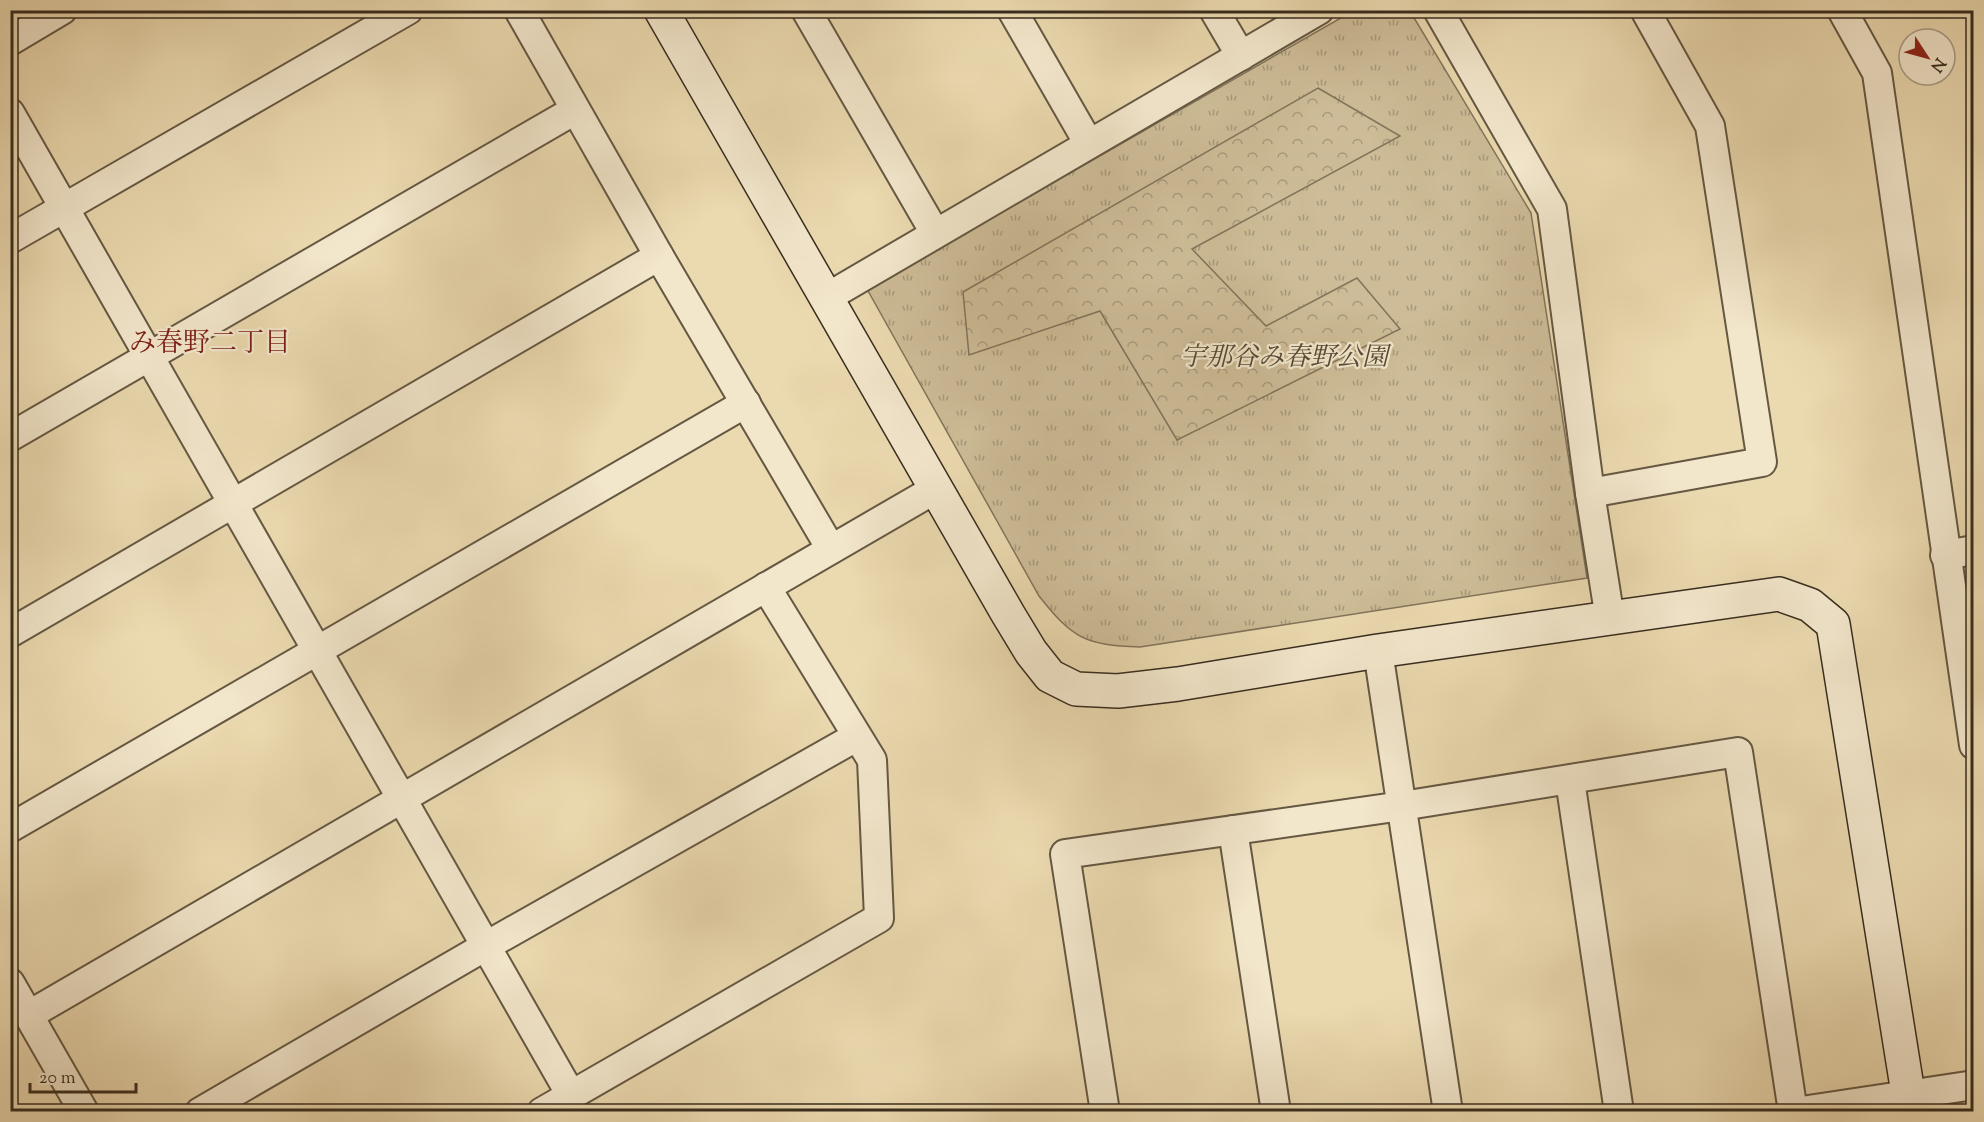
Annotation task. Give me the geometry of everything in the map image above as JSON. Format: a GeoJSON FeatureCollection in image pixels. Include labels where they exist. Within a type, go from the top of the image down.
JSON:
{"type":"FeatureCollection","features":[{"type":"Feature","properties":{"kind":"street"},"geometry":{"type":"LineString","coordinates":[[10,41],[62,10]]}},
{"type":"Feature","properties":{"kind":"street"},"geometry":{"type":"LineString","coordinates":[[10,239],[408,10]]}},
{"type":"Feature","properties":{"kind":"street"},"geometry":{"type":"LineString","coordinates":[[519,10],[659,256],[831,549]]}},
{"type":"Feature","properties":{"kind":"street"},"geometry":{"type":"LineString","coordinates":[[661,10],[1031,652],[1050,676],[1076,689],[1118,691],[1178,684],[1378,651],[1610,619],[1750,596],[1779,594],[1810,605],[1833,624],[1909,1102]]}},
{"type":"Feature","properties":{"kind":"street"},"geometry":{"type":"LineString","coordinates":[[807,10],[935,233]]}},
{"type":"Feature","properties":{"kind":"street"},"geometry":{"type":"LineString","coordinates":[[1012,10],[1089,144]]}},
{"type":"Feature","properties":{"kind":"street"},"geometry":{"type":"LineString","coordinates":[[1214,10],[1241,56]]}},
{"type":"Feature","properties":{"kind":"street"},"geometry":{"type":"LineString","coordinates":[[826,298],[1319,10]]}},
{"type":"Feature","properties":{"kind":"street"},"geometry":{"type":"LineString","coordinates":[[1438,10],[1552,209],[1590,493],[1610,619]]}},
{"type":"Feature","properties":{"kind":"street"},"geometry":{"type":"LineString","coordinates":[[1590,493],[1762,462],[1710,126],[1645,10]]}},
{"type":"Feature","properties":{"kind":"street"},"geometry":{"type":"LineString","coordinates":[[1842,10],[1877,73],[1974,746]]}},
{"type":"Feature","properties":{"kind":"street"},"geometry":{"type":"LineString","coordinates":[[10,437],[575,110]]}},
{"type":"Feature","properties":{"kind":"street"},"geometry":{"type":"LineString","coordinates":[[10,113],[571,1095]]}},
{"type":"Feature","properties":{"kind":"street"},"geometry":{"type":"LineString","coordinates":[[10,633],[659,256]]}},
{"type":"Feature","properties":{"kind":"street"},"geometry":{"type":"LineString","coordinates":[[10,828],[746,403]]}},
{"type":"Feature","properties":{"kind":"street"},"geometry":{"type":"LineString","coordinates":[[28,1015],[937,488]]}},
{"type":"Feature","properties":{"kind":"street"},"geometry":{"type":"LineString","coordinates":[[1945,555],[1974,550]]}},
{"type":"Feature","properties":{"kind":"street"},"geometry":{"type":"LineString","coordinates":[[542,1112],[879,918],[872,760],[766,587]]}},
{"type":"Feature","properties":{"kind":"street"},"geometry":{"type":"LineString","coordinates":[[1378,651],[1448,1112]]}},
{"type":"Feature","properties":{"kind":"street"},"geometry":{"type":"LineString","coordinates":[[200,1112],[486,946],[856,737]]}},
{"type":"Feature","properties":{"kind":"street"},"geometry":{"type":"LineString","coordinates":[[1104,1112],[1065,854],[1402,806],[1738,752],[1794,1112],[1909,1102],[1974,1085]]}},
{"type":"Feature","properties":{"kind":"street"},"geometry":{"type":"LineString","coordinates":[[1570,780],[1619,1112]]}},
{"type":"Feature","properties":{"kind":"street"},"geometry":{"type":"LineString","coordinates":[[1233,830],[1276,1112]]}},
{"type":"Feature","properties":{"kind":"street"},"geometry":{"type":"LineString","coordinates":[[10,983],[84,1112]]}},
{"type":"Feature","properties":{"kind":"green space","name":"宇那谷み春野公園"},"geometry":{"type":"Polygon","coordinates":[[[1353,11],[1410,11],[1531,213],[1587,578],[1140,647],[1106,644],[1082,637],[1061,622],[1039,596],[867,289],[1353,11]]]}},
{"type":"Feature","properties":{"kind":"green space"},"geometry":{"type":"Polygon","coordinates":[[[1318,88],[1400,136],[1192,249],[1266,326],[1357,278],[1400,329],[1177,440],[1100,311],[969,355],[963,292],[1318,88]]]}},
{"type":"Feature","properties":{"kind":"district","name":"み春野二丁目"},"geometry":{"type":"Point","coordinates":[210,342]}}]}
